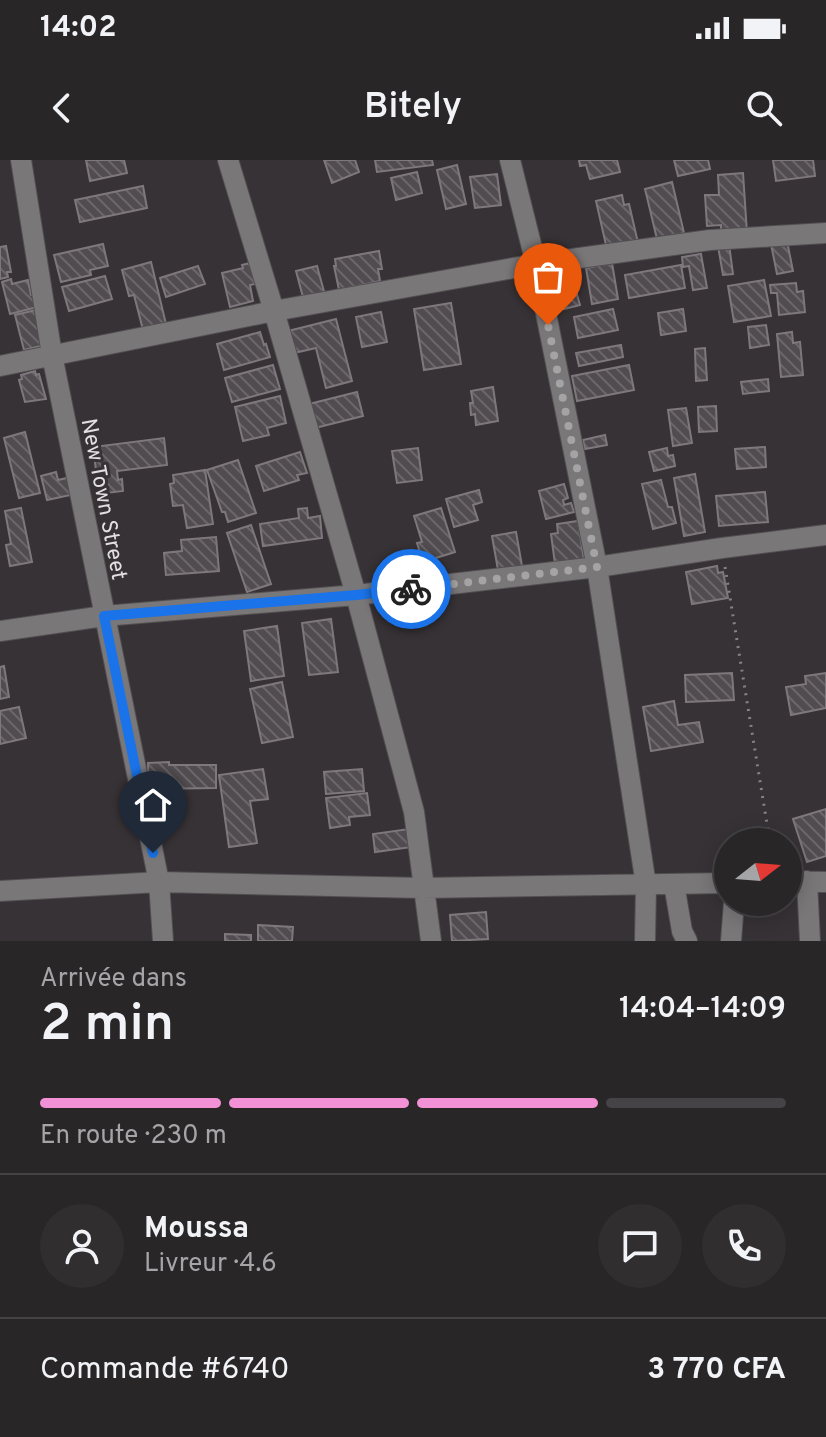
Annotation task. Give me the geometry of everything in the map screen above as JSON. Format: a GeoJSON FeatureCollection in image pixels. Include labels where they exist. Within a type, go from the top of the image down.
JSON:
{"type":"FeatureCollection","features":[{"type":"Feature","properties":{"kind":"street","name":"New Town Street"},"geometry":{"type":"LineString","coordinates":[[21,160],[52,355],[159,882],[163,941]]}},
{"type":"Feature","properties":{"kind":"street"},"geometry":{"type":"LineString","coordinates":[[228,160],[356,595],[414,812],[431,941]]}},
{"type":"Feature","properties":{"kind":"street"},"geometry":{"type":"LineString","coordinates":[[510,160],[536,264],[597,567],[646,885],[645,941]]}},
{"type":"Feature","properties":{"kind":"street"},"geometry":{"type":"LineString","coordinates":[[0,366],[274,311],[536,264],[710,240],[826,233]]}},
{"type":"Feature","properties":{"kind":"street"},"geometry":{"type":"LineString","coordinates":[[0,631],[104,616],[356,595],[597,567],[826,535]]}},
{"type":"Feature","properties":{"kind":"street"},"geometry":{"type":"LineString","coordinates":[[0,891],[159,882],[423,888],[714,883]]}},
{"type":"Feature","properties":{"kind":"street"},"geometry":{"type":"LineString","coordinates":[[807,882],[810,941]]}},
{"type":"Feature","properties":{"kind":"street"},"geometry":{"type":"LineString","coordinates":[[674,884],[682,931],[687,941]]}},
{"type":"Feature","properties":{"kind":"street"},"geometry":{"type":"LineString","coordinates":[[731,941],[733,916]]}},
{"type":"Feature","properties":{"kind":"path"},"geometry":{"type":"LineString","coordinates":[[722,548],[768,828]]}},
{"type":"Feature","properties":{"kind":"building"},"geometry":{"type":"Polygon","coordinates":[[[86,160],[124,160],[127,173],[90,181],[86,160]]]}},
{"type":"Feature","properties":{"kind":"building"},"geometry":{"type":"Polygon","coordinates":[[[324,160],[355,160],[359,172],[332,183],[324,160]]]}},
{"type":"Feature","properties":{"kind":"building"},"geometry":{"type":"Polygon","coordinates":[[[375,160],[432,160],[433,165],[377,172],[375,160]]]}},
{"type":"Feature","properties":{"kind":"building"},"geometry":{"type":"Polygon","coordinates":[[[579,160],[617,160],[620,172],[590,179],[586,165],[580,166],[579,160]]]}},
{"type":"Feature","properties":{"kind":"building"},"geometry":{"type":"Polygon","coordinates":[[[674,160],[708,160],[710,169],[678,176],[674,160]]]}},
{"type":"Feature","properties":{"kind":"building"},"geometry":{"type":"Polygon","coordinates":[[[773,160],[813,160],[815,176],[776,181],[773,160]]]}},
{"type":"Feature","properties":{"kind":"building"},"geometry":{"type":"Polygon","coordinates":[[[457,165],[466,204],[446,209],[437,170],[457,165]]]}},
{"type":"Feature","properties":{"kind":"building"},"geometry":{"type":"Polygon","coordinates":[[[417,172],[422,193],[396,200],[391,178],[417,172]]]}},
{"type":"Feature","properties":{"kind":"building"},"geometry":{"type":"Polygon","coordinates":[[[743,173],[747,233],[721,235],[721,225],[707,226],[705,195],[719,195],[718,175],[743,173]]]}},
{"type":"Feature","properties":{"kind":"building"},"geometry":{"type":"Polygon","coordinates":[[[497,174],[501,205],[475,208],[470,177],[497,174]]]}},
{"type":"Feature","properties":{"kind":"building"},"geometry":{"type":"Polygon","coordinates":[[[672,182],[684,233],[657,239],[645,189],[672,182]]]}},
{"type":"Feature","properties":{"kind":"building"},"geometry":{"type":"Polygon","coordinates":[[[143,186],[147,208],[80,222],[75,200],[143,186]]]}},
{"type":"Feature","properties":{"kind":"building"},"geometry":{"type":"Polygon","coordinates":[[[622,195],[624,205],[629,204],[639,247],[608,254],[596,201],[622,195]]]}},
{"type":"Feature","properties":{"kind":"building"},"geometry":{"type":"Polygon","coordinates":[[[787,241],[793,271],[777,274],[771,244],[787,241]]]}},
{"type":"Feature","properties":{"kind":"building"},"geometry":{"type":"Polygon","coordinates":[[[103,244],[108,266],[90,270],[91,275],[61,282],[54,255],[103,244]]]}},
{"type":"Feature","properties":{"kind":"building"},"geometry":{"type":"Polygon","coordinates":[[[729,244],[733,274],[723,275],[718,246],[729,244]]]}},
{"type":"Feature","properties":{"kind":"building"},"geometry":{"type":"Polygon","coordinates":[[[6,246],[11,272],[7,272],[8,277],[0,279],[0,247],[6,246]]]}},
{"type":"Feature","properties":{"kind":"building"},"geometry":{"type":"Polygon","coordinates":[[[379,251],[380,281],[339,290],[335,259],[379,251]]]}},
{"type":"Feature","properties":{"kind":"building"},"geometry":{"type":"Polygon","coordinates":[[[701,254],[707,288],[693,290],[689,266],[683,267],[682,257],[701,254]]]}},
{"type":"Feature","properties":{"kind":"building"},"geometry":{"type":"Polygon","coordinates":[[[151,262],[166,324],[143,330],[134,295],[129,296],[122,270],[151,262]]]}},
{"type":"Feature","properties":{"kind":"building"},"geometry":{"type":"Polygon","coordinates":[[[250,263],[255,284],[250,285],[253,301],[230,307],[222,273],[250,263]]]}},
{"type":"Feature","properties":{"kind":"building"},"geometry":{"type":"Polygon","coordinates":[[[612,263],[618,299],[592,304],[586,268],[612,263]]]}},
{"type":"Feature","properties":{"kind":"building"},"geometry":{"type":"Polygon","coordinates":[[[681,265],[685,288],[629,298],[625,275],[681,265]]]}},
{"type":"Feature","properties":{"kind":"building"},"geometry":{"type":"Polygon","coordinates":[[[198,266],[205,284],[166,297],[160,278],[198,266]]]}},
{"type":"Feature","properties":{"kind":"building"},"geometry":{"type":"Polygon","coordinates":[[[317,266],[325,295],[304,301],[296,271],[317,266]]]}},
{"type":"Feature","properties":{"kind":"building"},"geometry":{"type":"Polygon","coordinates":[[[105,276],[112,299],[69,311],[62,287],[105,276]]]}},
{"type":"Feature","properties":{"kind":"building"},"geometry":{"type":"Polygon","coordinates":[[[11,279],[12,284],[28,280],[31,295],[38,293],[41,306],[10,314],[2,282],[11,279]]]}},
{"type":"Feature","properties":{"kind":"building"},"geometry":{"type":"Polygon","coordinates":[[[764,280],[771,316],[734,322],[728,286],[764,280]]]}},
{"type":"Feature","properties":{"kind":"building"},"geometry":{"type":"Polygon","coordinates":[[[796,283],[797,292],[803,291],[805,312],[779,315],[777,293],[771,293],[770,285],[796,283]]]}},
{"type":"Feature","properties":{"kind":"building"},"geometry":{"type":"Polygon","coordinates":[[[575,288],[580,305],[564,309],[560,291],[575,288]]]}},
{"type":"Feature","properties":{"kind":"building"},"geometry":{"type":"Polygon","coordinates":[[[451,303],[461,364],[424,370],[414,309],[451,303]]]}},
{"type":"Feature","properties":{"kind":"building"},"geometry":{"type":"Polygon","coordinates":[[[40,309],[49,344],[24,350],[15,315],[40,309]]]}},
{"type":"Feature","properties":{"kind":"building"},"geometry":{"type":"Polygon","coordinates":[[[613,309],[618,330],[578,338],[574,317],[613,309]]]}},
{"type":"Feature","properties":{"kind":"building"},"geometry":{"type":"Polygon","coordinates":[[[683,309],[686,331],[661,335],[658,313],[683,309]]]}},
{"type":"Feature","properties":{"kind":"building"},"geometry":{"type":"Polygon","coordinates":[[[381,312],[387,342],[362,347],[356,317],[381,312]]]}},
{"type":"Feature","properties":{"kind":"building"},"geometry":{"type":"Polygon","coordinates":[[[336,319],[352,381],[326,388],[316,348],[294,353],[288,331],[336,319]]]}},
{"type":"Feature","properties":{"kind":"building"},"geometry":{"type":"Polygon","coordinates":[[[766,325],[769,345],[750,348],[748,327],[766,325]]]}},
{"type":"Feature","properties":{"kind":"building"},"geometry":{"type":"Polygon","coordinates":[[[260,332],[270,357],[224,370],[217,344],[260,332]]]}},
{"type":"Feature","properties":{"kind":"building"},"geometry":{"type":"Polygon","coordinates":[[[792,332],[793,343],[800,342],[803,375],[781,377],[777,334],[792,332]]]}},
{"type":"Feature","properties":{"kind":"building"},"geometry":{"type":"Polygon","coordinates":[[[621,345],[623,357],[579,366],[576,353],[621,345]]]}},
{"type":"Feature","properties":{"kind":"building"},"geometry":{"type":"Polygon","coordinates":[[[705,348],[707,380],[696,381],[695,349],[705,348]]]}},
{"type":"Feature","properties":{"kind":"building"},"geometry":{"type":"Polygon","coordinates":[[[273,365],[280,389],[232,402],[225,378],[273,365]]]}},
{"type":"Feature","properties":{"kind":"building"},"geometry":{"type":"Polygon","coordinates":[[[629,365],[634,390],[577,401],[572,376],[629,365]]]}},
{"type":"Feature","properties":{"kind":"building"},"geometry":{"type":"Polygon","coordinates":[[[35,371],[36,375],[39,374],[46,399],[25,402],[19,380],[22,379],[21,375],[35,371]]]}},
{"type":"Feature","properties":{"kind":"building"},"geometry":{"type":"Polygon","coordinates":[[[768,379],[769,391],[743,394],[741,382],[768,379]]]}},
{"type":"Feature","properties":{"kind":"building"},"geometry":{"type":"Polygon","coordinates":[[[493,387],[498,421],[476,425],[475,414],[471,415],[471,391],[493,387]]]}},
{"type":"Feature","properties":{"kind":"building"},"geometry":{"type":"Polygon","coordinates":[[[357,392],[363,416],[315,428],[309,404],[357,392]]]}},
{"type":"Feature","properties":{"kind":"building"},"geometry":{"type":"Polygon","coordinates":[[[280,396],[286,423],[267,428],[269,435],[243,441],[235,407],[280,396]]]}},
{"type":"Feature","properties":{"kind":"building"},"geometry":{"type":"Polygon","coordinates":[[[716,406],[717,431],[699,432],[698,407],[716,406]]]}},
{"type":"Feature","properties":{"kind":"building"},"geometry":{"type":"Polygon","coordinates":[[[686,408],[692,443],[673,446],[668,410],[686,408]]]}},
{"type":"Feature","properties":{"kind":"building"},"geometry":{"type":"Polygon","coordinates":[[[25,432],[40,493],[19,498],[4,438],[25,432]]]}},
{"type":"Feature","properties":{"kind":"building"},"geometry":{"type":"Polygon","coordinates":[[[605,435],[607,445],[585,449],[583,440],[605,435]]]}},
{"type":"Feature","properties":{"kind":"building"},"geometry":{"type":"Polygon","coordinates":[[[164,438],[167,465],[117,471],[118,480],[122,479],[123,491],[99,494],[93,447],[164,438]]]}},
{"type":"Feature","properties":{"kind":"building"},"geometry":{"type":"Polygon","coordinates":[[[765,447],[766,467],[737,469],[735,449],[765,447]]]}},
{"type":"Feature","properties":{"kind":"building"},"geometry":{"type":"Polygon","coordinates":[[[418,448],[422,480],[397,483],[392,451],[418,448]]]}},
{"type":"Feature","properties":{"kind":"building"},"geometry":{"type":"Polygon","coordinates":[[[667,448],[668,456],[673,455],[675,466],[654,471],[649,452],[667,448]]]}},
{"type":"Feature","properties":{"kind":"building"},"geometry":{"type":"Polygon","coordinates":[[[300,452],[307,473],[297,475],[299,480],[264,491],[256,466],[300,452]]]}},
{"type":"Feature","properties":{"kind":"building"},"geometry":{"type":"Polygon","coordinates":[[[238,460],[256,513],[228,522],[207,470],[238,460]]]}},
{"type":"Feature","properties":{"kind":"building"},"geometry":{"type":"Polygon","coordinates":[[[205,470],[213,524],[187,528],[183,505],[173,506],[170,484],[174,483],[173,475],[205,470]]]}},
{"type":"Feature","properties":{"kind":"building"},"geometry":{"type":"Polygon","coordinates":[[[56,472],[58,480],[71,477],[75,494],[47,500],[41,476],[56,472]]]}},
{"type":"Feature","properties":{"kind":"building"},"geometry":{"type":"Polygon","coordinates":[[[695,474],[705,532],[684,536],[674,478],[695,474]]]}},
{"type":"Feature","properties":{"kind":"building"},"geometry":{"type":"Polygon","coordinates":[[[661,480],[676,523],[653,529],[642,484],[661,480]]]}},
{"type":"Feature","properties":{"kind":"building"},"geometry":{"type":"Polygon","coordinates":[[[564,484],[568,498],[563,500],[564,505],[571,503],[574,512],[546,519],[539,491],[564,484]]]}},
{"type":"Feature","properties":{"kind":"building"},"geometry":{"type":"Polygon","coordinates":[[[479,490],[482,502],[473,505],[478,520],[454,527],[446,499],[479,490]]]}},
{"type":"Feature","properties":{"kind":"building"},"geometry":{"type":"Polygon","coordinates":[[[765,492],[768,522],[719,526],[716,496],[765,492]]]}},
{"type":"Feature","properties":{"kind":"building"},"geometry":{"type":"Polygon","coordinates":[[[21,508],[32,562],[10,566],[6,545],[11,544],[5,511],[21,508]]]}},
{"type":"Feature","properties":{"kind":"building"},"geometry":{"type":"Polygon","coordinates":[[[307,508],[308,518],[320,516],[322,538],[263,546],[260,524],[299,518],[298,509],[307,508]]]}},
{"type":"Feature","properties":{"kind":"building"},"geometry":{"type":"Polygon","coordinates":[[[441,508],[455,552],[423,562],[417,543],[422,542],[414,516],[441,508]]]}},
{"type":"Feature","properties":{"kind":"building"},"geometry":{"type":"Polygon","coordinates":[[[578,521],[584,560],[555,564],[551,534],[558,533],[557,524],[578,521]]]}},
{"type":"Feature","properties":{"kind":"building"},"geometry":{"type":"Polygon","coordinates":[[[251,525],[271,584],[247,592],[227,533],[251,525]]]}},
{"type":"Feature","properties":{"kind":"building"},"geometry":{"type":"Polygon","coordinates":[[[516,532],[522,566],[498,570],[492,536],[516,532]]]}},
{"type":"Feature","properties":{"kind":"building"},"geometry":{"type":"Polygon","coordinates":[[[216,537],[219,571],[166,575],[164,553],[182,551],[181,540],[216,537]]]}},
{"type":"Feature","properties":{"kind":"building"},"geometry":{"type":"Polygon","coordinates":[[[717,566],[718,573],[723,572],[728,598],[692,604],[686,572],[717,566]]]}},
{"type":"Feature","properties":{"kind":"building"},"geometry":{"type":"Polygon","coordinates":[[[331,619],[338,672],[309,675],[302,623],[331,619]]]}},
{"type":"Feature","properties":{"kind":"building"},"geometry":{"type":"Polygon","coordinates":[[[277,626],[284,676],[251,681],[244,631],[277,626]]]}},
{"type":"Feature","properties":{"kind":"building"},"geometry":{"type":"Polygon","coordinates":[[[4,666],[9,697],[0,699],[0,667],[4,666]]]}},
{"type":"Feature","properties":{"kind":"building"},"geometry":{"type":"Polygon","coordinates":[[[732,673],[734,700],[686,702],[685,675],[732,673]]]}},
{"type":"Feature","properties":{"kind":"building"},"geometry":{"type":"Polygon","coordinates":[[[826,673],[826,708],[791,715],[786,687],[806,684],[805,676],[826,673]]]}},
{"type":"Feature","properties":{"kind":"building"},"geometry":{"type":"Polygon","coordinates":[[[282,682],[293,737],[262,743],[250,689],[282,682]]]}},
{"type":"Feature","properties":{"kind":"building"},"geometry":{"type":"Polygon","coordinates":[[[674,701],[678,725],[699,722],[703,742],[651,751],[643,707],[674,701]]]}},
{"type":"Feature","properties":{"kind":"building"},"geometry":{"type":"Polygon","coordinates":[[[19,707],[26,738],[0,744],[0,711],[19,707]]]}},
{"type":"Feature","properties":{"kind":"building"},"geometry":{"type":"Polygon","coordinates":[[[169,762],[169,765],[216,765],[216,788],[148,789],[148,763],[169,762]]]}},
{"type":"Feature","properties":{"kind":"building"},"geometry":{"type":"Polygon","coordinates":[[[263,769],[268,799],[250,801],[257,843],[229,847],[219,775],[263,769]]]}},
{"type":"Feature","properties":{"kind":"building"},"geometry":{"type":"Polygon","coordinates":[[[362,769],[364,791],[326,794],[324,772],[362,769]]]}},
{"type":"Feature","properties":{"kind":"building"},"geometry":{"type":"Polygon","coordinates":[[[367,793],[370,815],[349,817],[350,825],[330,828],[326,798],[367,793]]]}},
{"type":"Feature","properties":{"kind":"building"},"geometry":{"type":"Polygon","coordinates":[[[826,809],[826,856],[807,862],[802,847],[802,828],[796,828],[793,819],[826,809]]]}},
{"type":"Feature","properties":{"kind":"building"},"geometry":{"type":"Polygon","coordinates":[[[409,829],[412,847],[375,852],[373,834],[409,829]]]}},
{"type":"Feature","properties":{"kind":"building"},"geometry":{"type":"Polygon","coordinates":[[[486,912],[488,939],[452,941],[450,915],[486,912]]]}},
{"type":"Feature","properties":{"kind":"building"},"geometry":{"type":"Polygon","coordinates":[[[258,925],[293,927],[292,941],[258,941],[258,925]]]}},
{"type":"Feature","properties":{"kind":"building"},"geometry":{"type":"Polygon","coordinates":[[[225,934],[251,935],[251,941],[225,941],[225,934]]]}},
{"type":"Feature","properties":{"kind":"way so far"},"geometry":{"type":"LineString","coordinates":[[411,589],[597,567],[548,325]]}},
{"type":"Feature","properties":{"kind":"route"},"geometry":{"type":"LineString","coordinates":[[153,853],[104,616],[411,589]]}}]}
